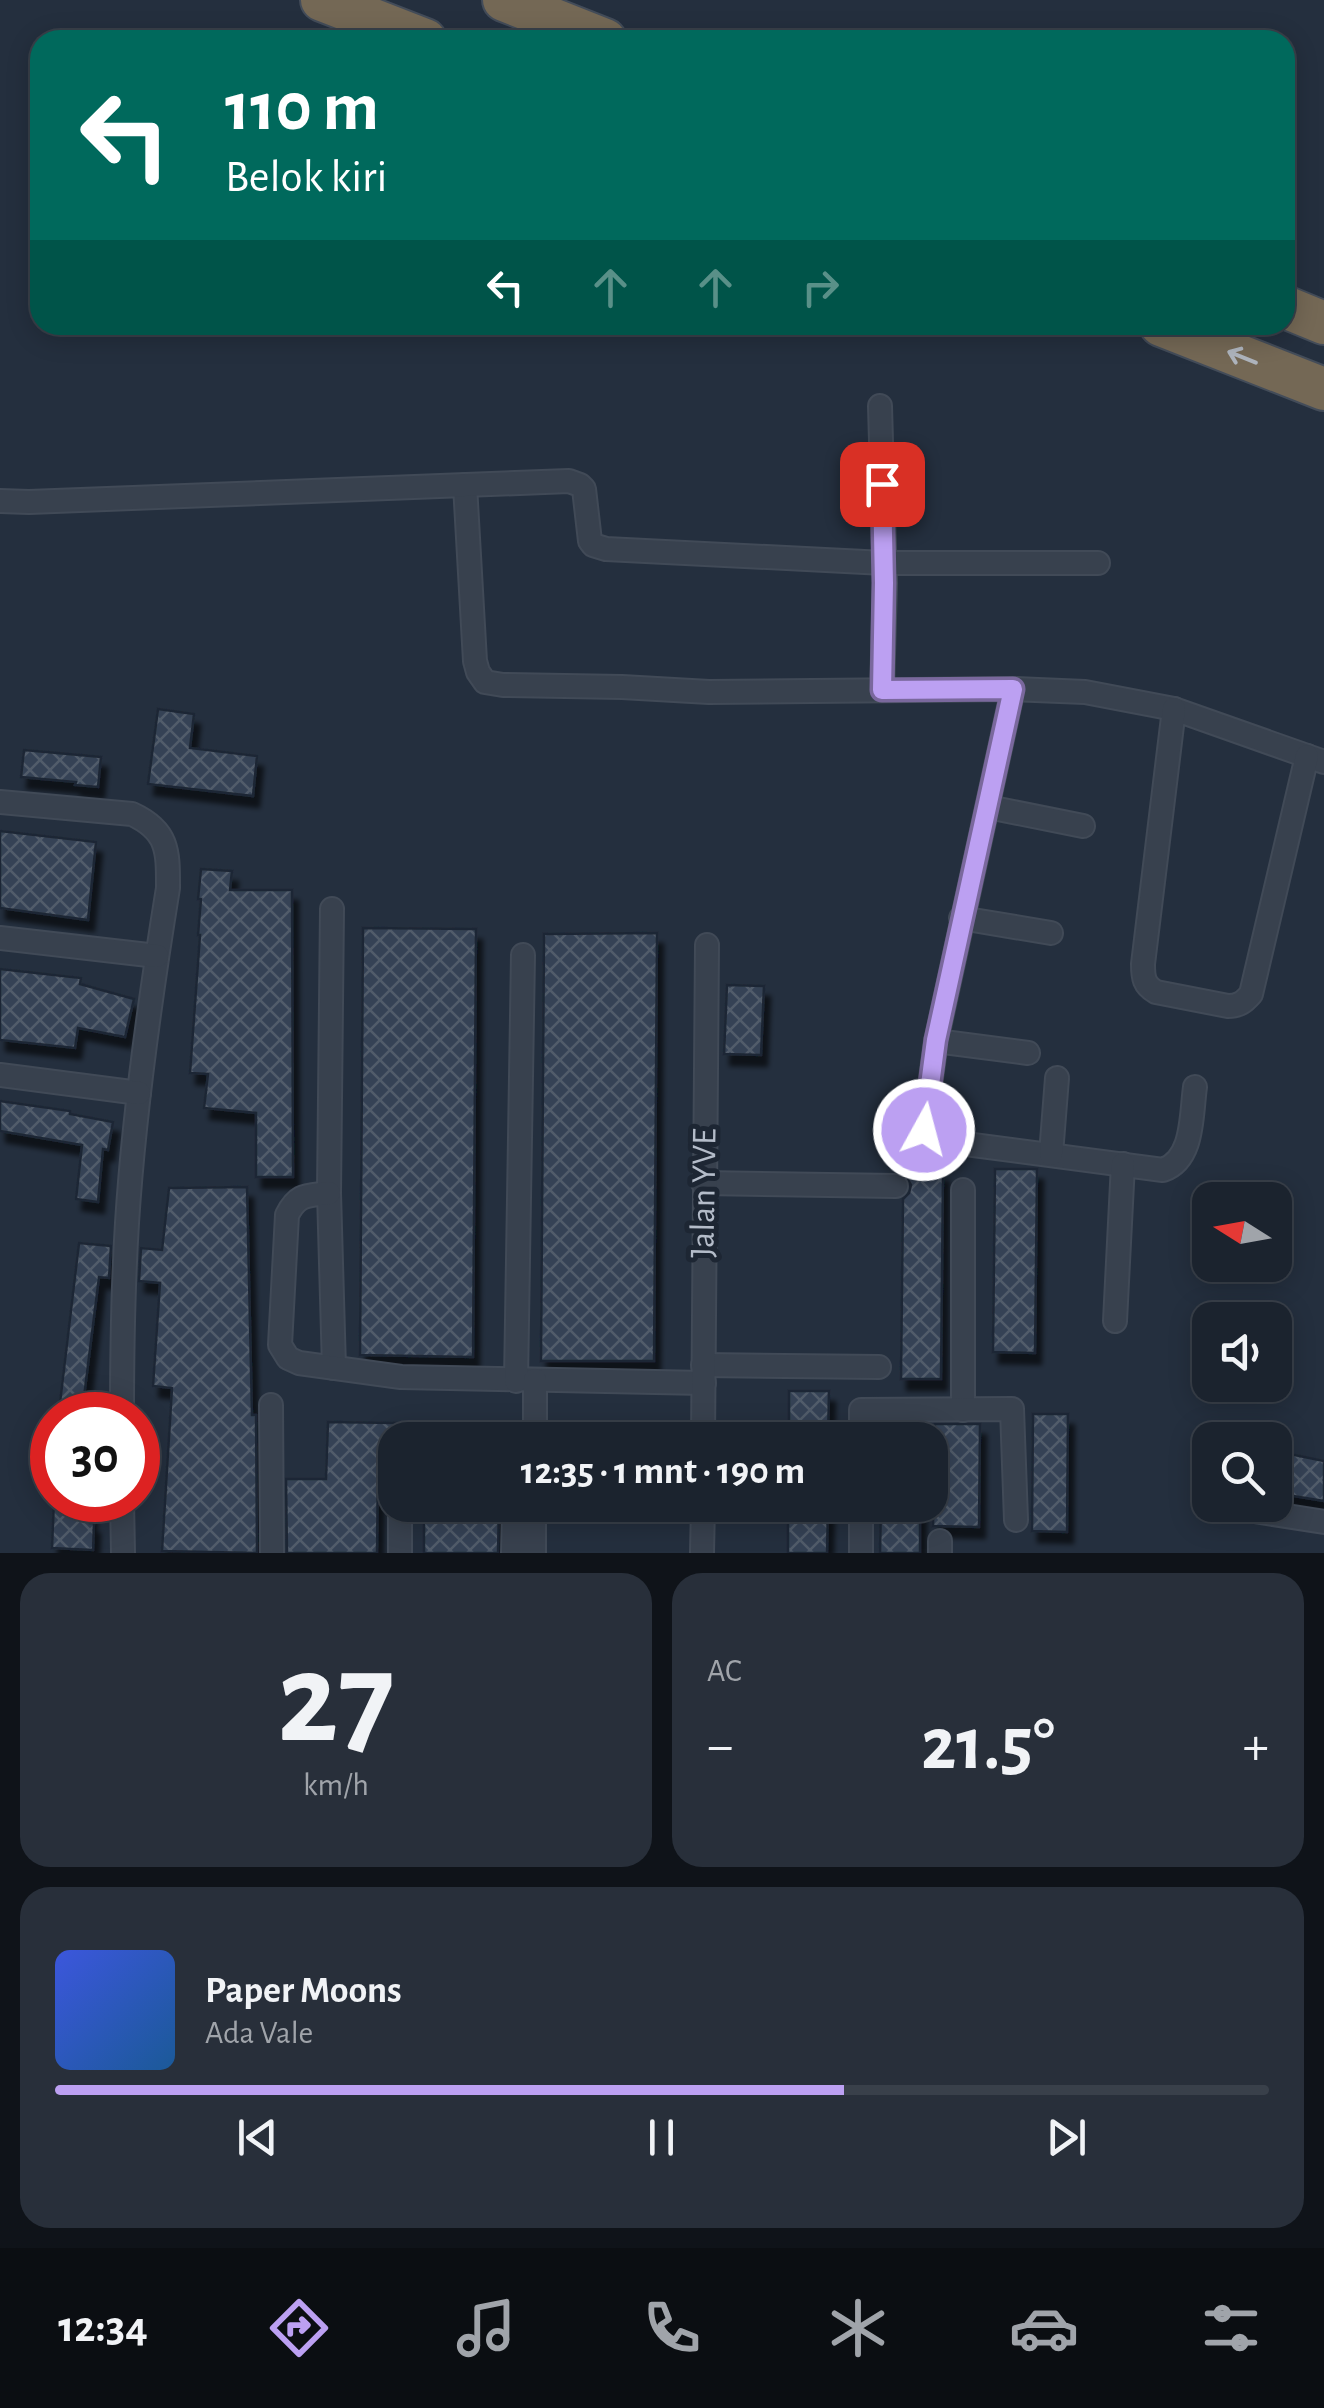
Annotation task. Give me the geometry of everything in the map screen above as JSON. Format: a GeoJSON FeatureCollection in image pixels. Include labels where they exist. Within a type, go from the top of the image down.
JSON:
{"type":"FeatureCollection","features":[{"type":"Feature","properties":{"kind":"highway"},"geometry":{"type":"LineString","coordinates":[[322,0],[399,30]]}},
{"type":"Feature","properties":{"kind":"highway"},"geometry":{"type":"LineString","coordinates":[[504,0],[580,30]]}},
{"type":"Feature","properties":{"kind":"highway"},"geometry":{"type":"LineString","coordinates":[[1295,311],[1324,323]]}},
{"type":"Feature","properties":{"kind":"highway"},"geometry":{"type":"LineString","coordinates":[[1185,335],[1324,390]]}},
{"type":"Feature","properties":{"kind":"street"},"geometry":{"type":"LineString","coordinates":[[880,406],[882,690]]}},
{"type":"Feature","properties":{"kind":"street"},"geometry":{"type":"LineString","coordinates":[[0,501],[575,482],[584,489],[590,541],[599,547],[884,563],[1098,563]]}},
{"type":"Feature","properties":{"kind":"street"},"geometry":{"type":"LineString","coordinates":[[465,485],[475,660],[485,682],[709,692],[1085,692],[1174,709],[1316,759],[1250,994],[1236,1006],[1156,992],[1146,986],[1142,977],[1174,709]]}},
{"type":"Feature","properties":{"kind":"street"},"geometry":{"type":"LineString","coordinates":[[1013,689],[936,1040],[924,1130],[944,1142],[1163,1170],[1175,1166],[1186,1147],[1195,1086]]}},
{"type":"Feature","properties":{"kind":"street"},"geometry":{"type":"LineString","coordinates":[[0,802],[132,814],[148,821],[159,832],[168,855],[168,888],[139,1092],[124,1267],[122,1392]]}},
{"type":"Feature","properties":{"kind":"street"},"geometry":{"type":"LineString","coordinates":[[988,807],[1083,826]]}},
{"type":"Feature","properties":{"kind":"street"},"geometry":{"type":"LineString","coordinates":[[332,909],[329,1193],[334,1368]]}},
{"type":"Feature","properties":{"kind":"street"},"geometry":{"type":"LineString","coordinates":[[961,918],[1051,933]]}},
{"type":"Feature","properties":{"kind":"street"},"geometry":{"type":"LineString","coordinates":[[0,938],[157,956]]}},
{"type":"Feature","properties":{"kind":"street","name":"Jalan YVE"},"geometry":{"type":"LineString","coordinates":[[704,1422],[706,945]]}},
{"type":"Feature","properties":{"kind":"street"},"geometry":{"type":"LineString","coordinates":[[524,954],[526,1380],[532,1422]]}},
{"type":"Feature","properties":{"kind":"street"},"geometry":{"type":"LineString","coordinates":[[936,1040],[1028,1052]]}},
{"type":"Feature","properties":{"kind":"street"},"geometry":{"type":"LineString","coordinates":[[0,1075],[139,1092]]}},
{"type":"Feature","properties":{"kind":"street"},"geometry":{"type":"LineString","coordinates":[[1051,1154],[1058,1078]]}},
{"type":"Feature","properties":{"kind":"street"},"geometry":{"type":"LineString","coordinates":[[1115,1321],[1123,1164]]}},
{"type":"Feature","properties":{"kind":"street"},"geometry":{"type":"LineString","coordinates":[[704,1182],[896,1186]]}},
{"type":"Feature","properties":{"kind":"street"},"geometry":{"type":"LineString","coordinates":[[963,1190],[964,1410]]}},
{"type":"Feature","properties":{"kind":"street"},"geometry":{"type":"LineString","coordinates":[[329,1193],[300,1197],[287,1215],[280,1345],[288,1358],[300,1363],[401,1378],[526,1380],[879,1367]]}},
{"type":"Feature","properties":{"kind":"street"},"geometry":{"type":"LineString","coordinates":[[271,1405],[272,1553]]}},
{"type":"Feature","properties":{"kind":"street"},"geometry":{"type":"LineString","coordinates":[[861,1422],[861,1410],[1012,1409],[1016,1520]]}},
{"type":"Feature","properties":{"kind":"street"},"geometry":{"type":"LineString","coordinates":[[1292,1517],[1324,1522]]}},
{"type":"Feature","properties":{"kind":"street"},"geometry":{"type":"LineString","coordinates":[[122,1522],[123,1553]]}},
{"type":"Feature","properties":{"kind":"street"},"geometry":{"type":"LineString","coordinates":[[400,1522],[400,1553]]}},
{"type":"Feature","properties":{"kind":"street"},"geometry":{"type":"LineString","coordinates":[[513,1553],[514,1522]]}},
{"type":"Feature","properties":{"kind":"street"},"geometry":{"type":"LineString","coordinates":[[534,1522],[534,1553]]}},
{"type":"Feature","properties":{"kind":"street"},"geometry":{"type":"LineString","coordinates":[[702,1553],[703,1522]]}},
{"type":"Feature","properties":{"kind":"street"},"geometry":{"type":"LineString","coordinates":[[861,1522],[861,1553]]}},
{"type":"Feature","properties":{"kind":"building"},"geometry":{"type":"Polygon","coordinates":[[[158,709],[194,714],[190,748],[257,756],[253,796],[148,784],[158,709]]]}},
{"type":"Feature","properties":{"kind":"building"},"geometry":{"type":"Polygon","coordinates":[[[24,750],[101,757],[98,787],[21,777],[24,750]]]}},
{"type":"Feature","properties":{"kind":"building"},"geometry":{"type":"Polygon","coordinates":[[[0,831],[96,842],[88,920],[0,908],[0,831]]]}},
{"type":"Feature","properties":{"kind":"building"},"geometry":{"type":"Polygon","coordinates":[[[201,869],[232,871],[230,890],[292,890],[293,1177],[256,1177],[256,1113],[204,1108],[208,1074],[190,1073],[201,869]]]}},
{"type":"Feature","properties":{"kind":"building"},"geometry":{"type":"Polygon","coordinates":[[[363,928],[476,929],[473,1357],[360,1355],[363,928]]]}},
{"type":"Feature","properties":{"kind":"building"},"geometry":{"type":"Polygon","coordinates":[[[657,933],[654,1361],[541,1361],[544,934],[657,933]]]}},
{"type":"Feature","properties":{"kind":"building"},"geometry":{"type":"Polygon","coordinates":[[[0,969],[81,978],[80,984],[134,999],[125,1037],[78,1028],[75,1048],[0,1040],[0,969]]]}},
{"type":"Feature","properties":{"kind":"building"},"geometry":{"type":"Polygon","coordinates":[[[727,985],[764,986],[761,1055],[724,1054],[727,985]]]}},
{"type":"Feature","properties":{"kind":"building"},"geometry":{"type":"Polygon","coordinates":[[[0,1101],[113,1122],[108,1150],[103,1149],[98,1202],[76,1199],[82,1145],[0,1131],[0,1101]]]}},
{"type":"Feature","properties":{"kind":"building"},"geometry":{"type":"Polygon","coordinates":[[[995,1169],[1037,1169],[1035,1353],[993,1352],[995,1169]]]}},
{"type":"Feature","properties":{"kind":"building"},"geometry":{"type":"Polygon","coordinates":[[[903,1171],[943,1171],[941,1379],[901,1379],[903,1199],[911,1185],[903,1171]]]}},
{"type":"Feature","properties":{"kind":"building"},"geometry":{"type":"Polygon","coordinates":[[[247,1187],[257,1553],[162,1551],[172,1388],[153,1386],[160,1283],[139,1281],[141,1248],[162,1250],[169,1188],[247,1187]]]}},
{"type":"Feature","properties":{"kind":"building"},"geometry":{"type":"Polygon","coordinates":[[[79,1243],[111,1246],[109,1278],[99,1277],[85,1392],[61,1392],[79,1243]]]}},
{"type":"Feature","properties":{"kind":"building"},"geometry":{"type":"Polygon","coordinates":[[[789,1391],[829,1391],[828,1422],[789,1422],[789,1391]]]}},
{"type":"Feature","properties":{"kind":"building"},"geometry":{"type":"Polygon","coordinates":[[[1033,1414],[1068,1414],[1067,1532],[1032,1531],[1033,1414]]]}},
{"type":"Feature","properties":{"kind":"building"},"geometry":{"type":"Polygon","coordinates":[[[328,1422],[378,1423],[377,1553],[287,1553],[286,1479],[326,1479],[328,1422]]]}},
{"type":"Feature","properties":{"kind":"building"},"geometry":{"type":"Polygon","coordinates":[[[948,1424],[980,1424],[979,1527],[933,1526],[933,1522],[948,1522],[948,1424]]]}},
{"type":"Feature","properties":{"kind":"building"},"geometry":{"type":"Polygon","coordinates":[[[1292,1454],[1324,1461],[1324,1501],[1292,1496],[1292,1454]]]}},
{"type":"Feature","properties":{"kind":"building"},"geometry":{"type":"Polygon","coordinates":[[[53,1522],[94,1523],[93,1550],[52,1548],[53,1522]]]}},
{"type":"Feature","properties":{"kind":"building"},"geometry":{"type":"Polygon","coordinates":[[[424,1522],[499,1522],[498,1553],[424,1553],[424,1522]]]}},
{"type":"Feature","properties":{"kind":"building"},"geometry":{"type":"Polygon","coordinates":[[[788,1522],[828,1522],[827,1553],[788,1553],[788,1522]]]}},
{"type":"Feature","properties":{"kind":"building"},"geometry":{"type":"Polygon","coordinates":[[[881,1522],[920,1522],[920,1553],[880,1553],[881,1522]]]}},
{"type":"Feature","properties":{"kind":"route"},"geometry":{"type":"LineString","coordinates":[[882,484],[882,690],[1013,689],[936,1040],[924,1130]]}}]}
